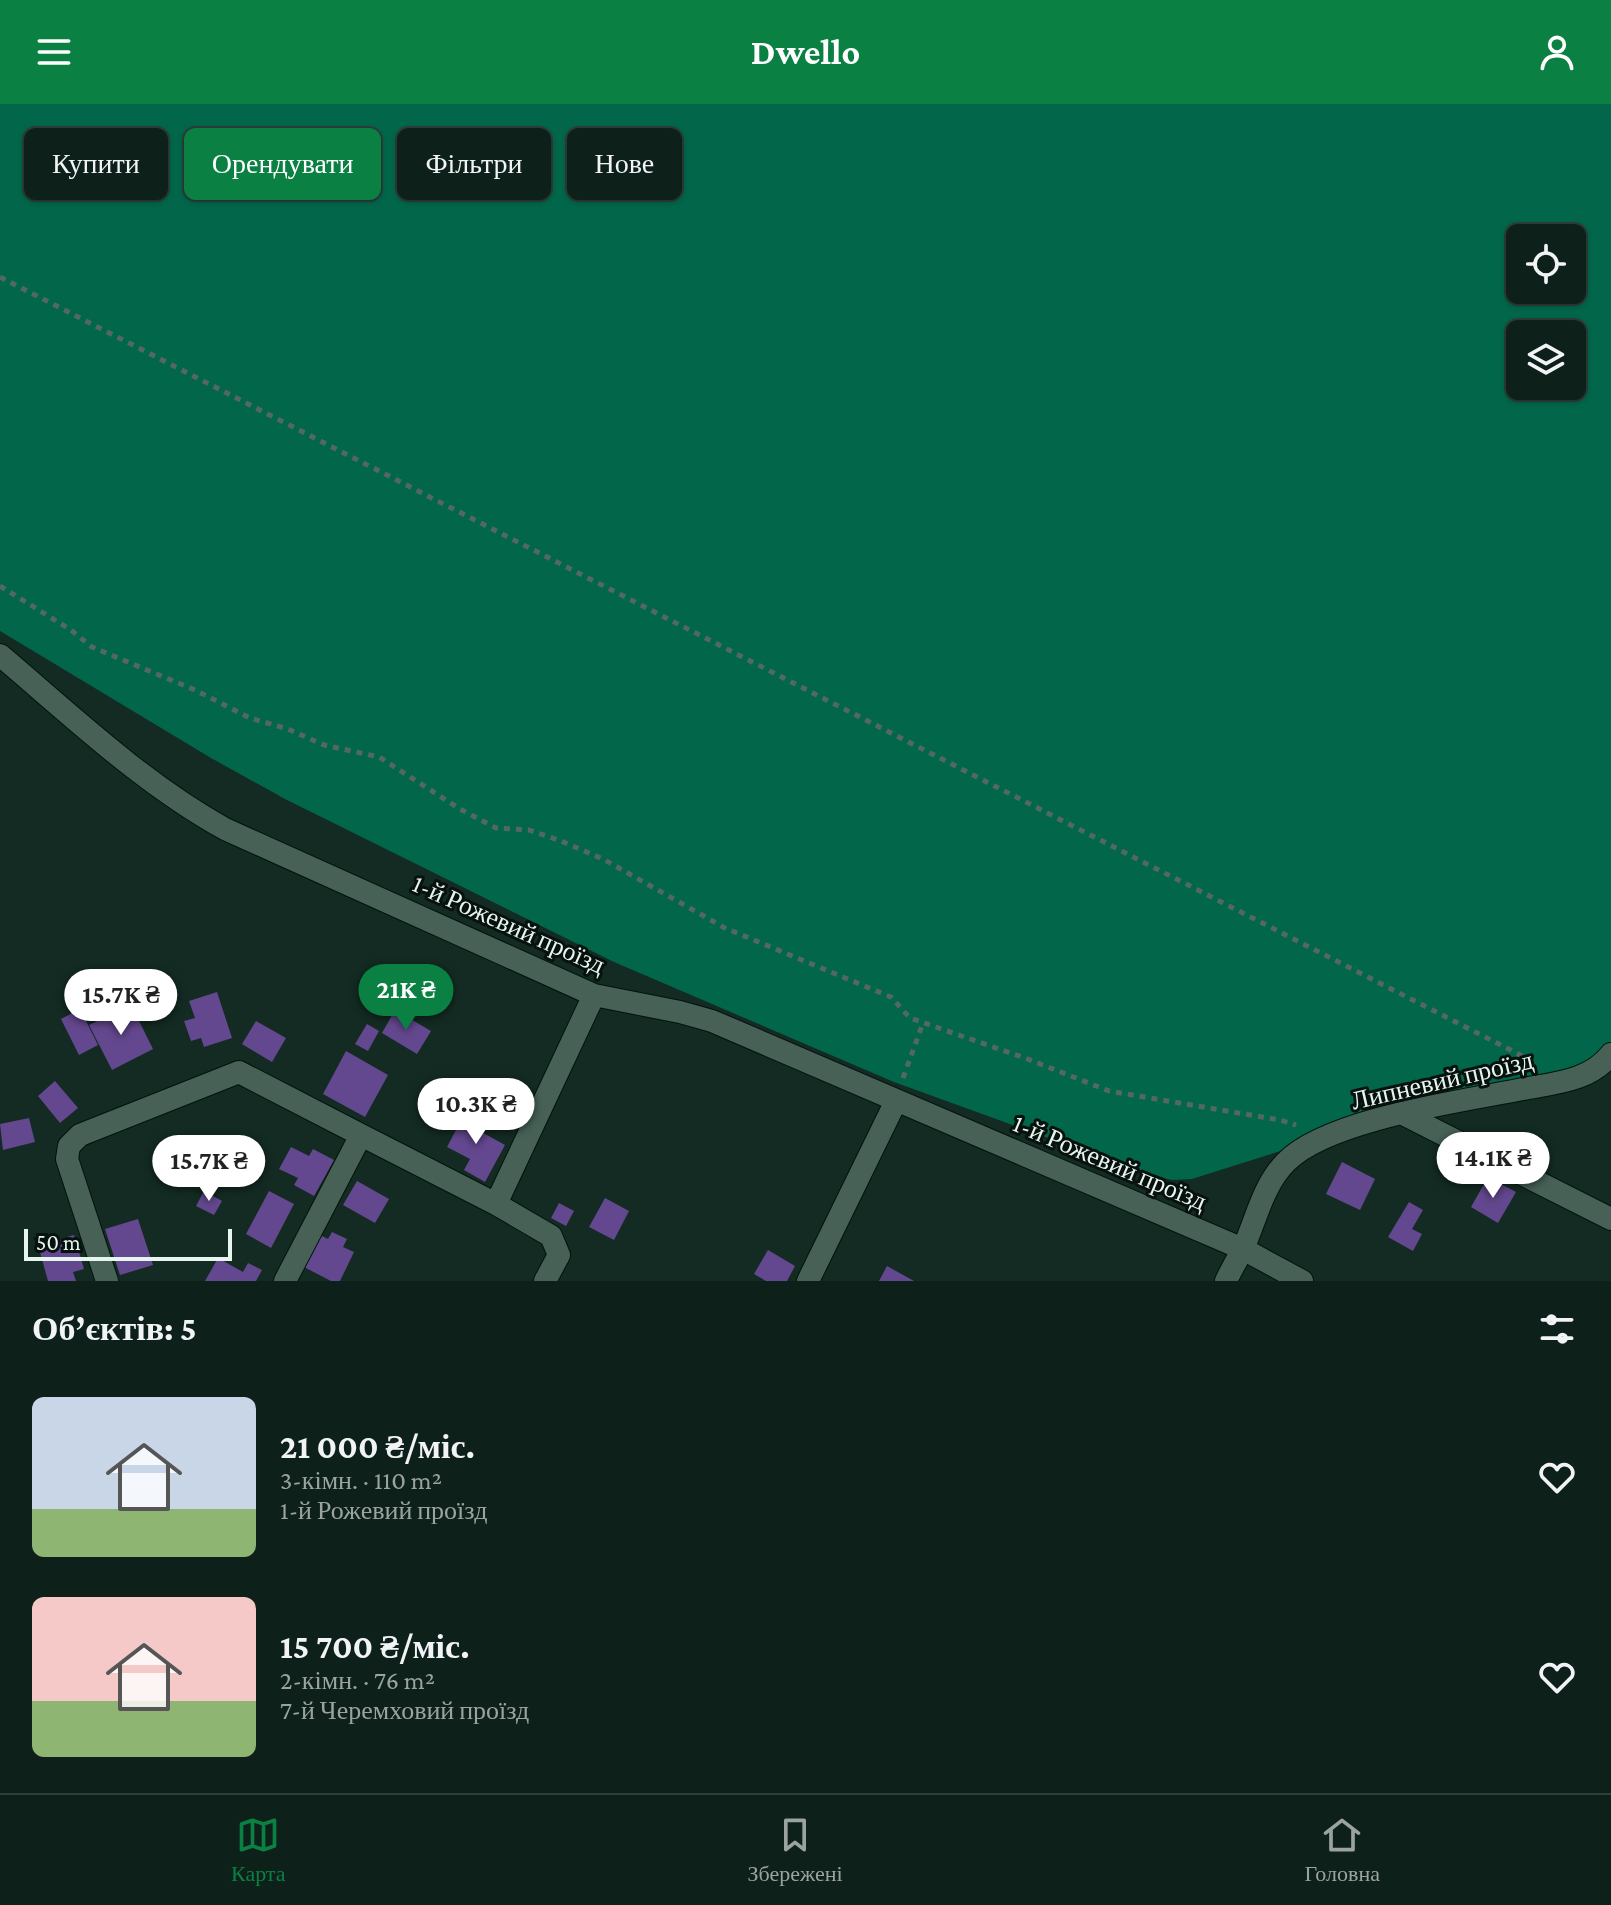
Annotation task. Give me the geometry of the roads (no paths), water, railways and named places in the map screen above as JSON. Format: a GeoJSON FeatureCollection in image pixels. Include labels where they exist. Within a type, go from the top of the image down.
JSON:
{"type":"FeatureCollection","features":[{"type":"Feature","properties":{"kind":"street","name":"1-й Рожевий проїзд"},"geometry":{"type":"LineString","coordinates":[[0,655],[151,782],[190,810],[225,829],[594,995],[712,1021],[1243,1249],[1302,1281]]}},
{"type":"Feature","properties":{"kind":"street"},"geometry":{"type":"LineString","coordinates":[[496,1204],[594,995]]}},
{"type":"Feature","properties":{"kind":"street","name":"Липневий проїзд"},"geometry":{"type":"LineString","coordinates":[[1226,1281],[1275,1174],[1304,1147],[1327,1136],[1401,1113],[1568,1080],[1596,1070],[1611,1054]]}},
{"type":"Feature","properties":{"kind":"street"},"geometry":{"type":"LineString","coordinates":[[107,1281],[67,1159],[69,1146],[80,1135],[239,1072],[496,1204],[551,1236],[559,1255],[545,1281]]}},
{"type":"Feature","properties":{"kind":"street"},"geometry":{"type":"LineString","coordinates":[[808,1281],[896,1101]]}},
{"type":"Feature","properties":{"kind":"street"},"geometry":{"type":"LineString","coordinates":[[1401,1113],[1611,1219]]}},
{"type":"Feature","properties":{"kind":"street"},"geometry":{"type":"LineString","coordinates":[[285,1281],[361,1135]]}}]}
